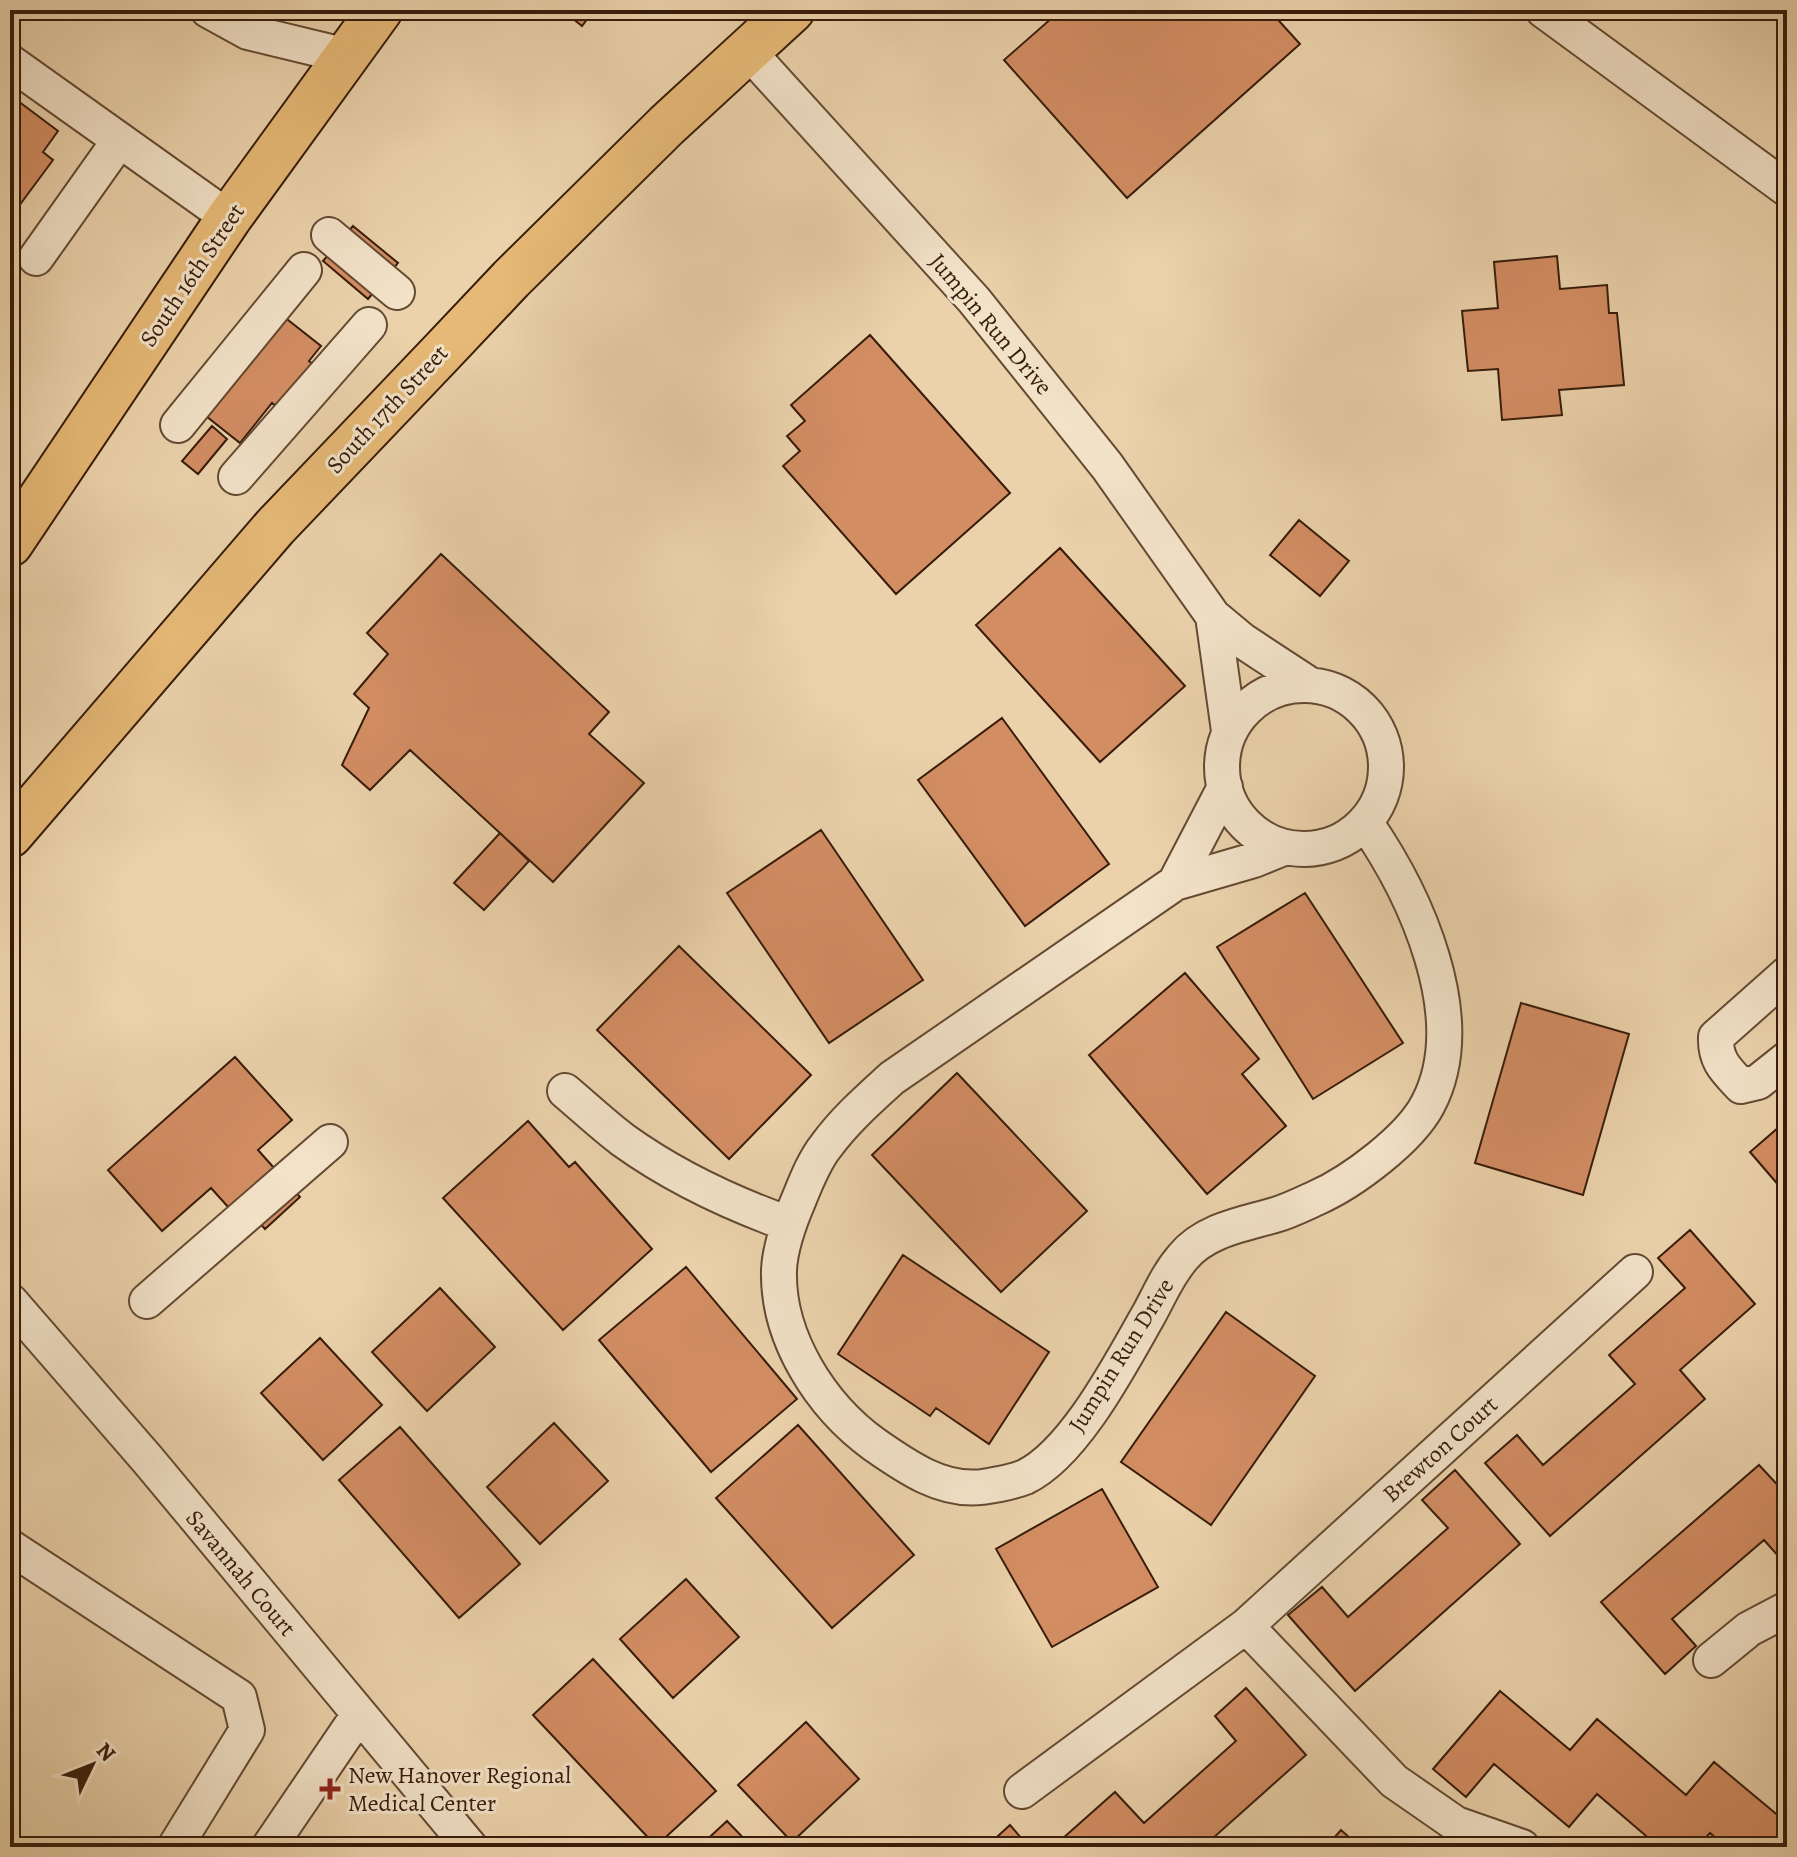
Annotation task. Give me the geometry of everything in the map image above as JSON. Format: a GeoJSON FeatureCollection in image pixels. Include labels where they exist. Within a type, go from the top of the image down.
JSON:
{"type":"FeatureCollection","features":[{"type":"Feature","properties":{"kind":"main road","name":"South 16th Street"},"geometry":{"type":"LineString","coordinates":[[10,544],[229,218],[380,10]]}},
{"type":"Feature","properties":{"kind":"main road","name":"South 17th Street"},"geometry":{"type":"LineString","coordinates":[[10,835],[286,516],[511,279],[792,10]]}},
{"type":"Feature","properties":{"kind":"street"},"geometry":{"type":"LineString","coordinates":[[208,10],[248,32],[347,56]]}},
{"type":"Feature","properties":{"kind":"street"},"geometry":{"type":"LineString","coordinates":[[1543,10],[1787,189]]}},
{"type":"Feature","properties":{"kind":"street","name":"Jumpin Run Drive"},"geometry":{"type":"LineString","coordinates":[[747,50],[974,300],[1107,466],[1213,616],[1243,641],[1310,685],[1340,693],[1358,705],[1372,721],[1386,762],[1385,784],[1365,822],[1348,836],[1329,845],[1308,849],[1286,847],[1265,839],[1248,827],[1235,810],[1225,787],[1222,770],[1229,731],[1213,616]]}},
{"type":"Feature","properties":{"kind":"street"},"geometry":{"type":"LineString","coordinates":[[10,62],[229,218]]}},
{"type":"Feature","properties":{"kind":"street"},"geometry":{"type":"LineString","coordinates":[[36,258],[119,141]]}},
{"type":"Feature","properties":{"kind":"street"},"geometry":{"type":"LineString","coordinates":[[329,235],[397,292]]}},
{"type":"Feature","properties":{"kind":"street"},"geometry":{"type":"LineString","coordinates":[[178,425],[304,270]]}},
{"type":"Feature","properties":{"kind":"street"},"geometry":{"type":"LineString","coordinates":[[236,477],[369,325]]}},
{"type":"Feature","properties":{"kind":"street","name":"Jumpin Run Drive"},"geometry":{"type":"LineString","coordinates":[[1229,731],[1243,711],[1259,698],[1278,688],[1310,685]]}},
{"type":"Feature","properties":{"kind":"street","name":"Jumpin Run Drive"},"geometry":{"type":"LineString","coordinates":[[1175,883],[1225,787]]}},
{"type":"Feature","properties":{"kind":"street","name":"Jumpin Run Drive"},"geometry":{"type":"LineString","coordinates":[[1286,847],[1254,860],[1175,883],[892,1078],[851,1116],[823,1150],[789,1224],[779,1269],[789,1328],[812,1381],[840,1415],[868,1440],[922,1475],[950,1484],[979,1488],[1024,1477],[1048,1460],[1079,1426],[1186,1253],[1209,1236],[1280,1214],[1322,1195],[1382,1154],[1410,1130],[1427,1107],[1444,1059],[1444,1017],[1438,985],[1411,901],[1386,852],[1365,822]]}},
{"type":"Feature","properties":{"kind":"street"},"geometry":{"type":"LineString","coordinates":[[1787,974],[1716,1037],[1715,1051],[1718,1062],[1741,1086],[1758,1082],[1787,1059]]}},
{"type":"Feature","properties":{"kind":"street"},"geometry":{"type":"LineString","coordinates":[[565,1091],[621,1138],[666,1169],[743,1207],[789,1224]]}},
{"type":"Feature","properties":{"kind":"street"},"geometry":{"type":"LineString","coordinates":[[147,1301],[330,1142]]}},
{"type":"Feature","properties":{"kind":"street","name":"Brewton Court"},"geometry":{"type":"LineString","coordinates":[[1022,1791],[1246,1626],[1635,1272]]}},
{"type":"Feature","properties":{"kind":"street","name":"Savannah Court"},"geometry":{"type":"LineString","coordinates":[[10,1301],[148,1460],[470,1847]]}},
{"type":"Feature","properties":{"kind":"street"},"geometry":{"type":"LineString","coordinates":[[10,1547],[239,1697],[247,1730],[175,1847]]}},
{"type":"Feature","properties":{"kind":"street"},"geometry":{"type":"LineString","coordinates":[[1711,1660],[1749,1629],[1787,1609]]}},
{"type":"Feature","properties":{"kind":"street"},"geometry":{"type":"LineString","coordinates":[[1246,1626],[1394,1781],[1456,1824],[1522,1847]]}},
{"type":"Feature","properties":{"kind":"street"},"geometry":{"type":"LineString","coordinates":[[269,1847],[358,1716]]}},
{"type":"Feature","properties":{"kind":"building"},"geometry":{"type":"Polygon","coordinates":[[[562,10],[594,10],[582,26],[562,10]]]}},
{"type":"Feature","properties":{"kind":"building"},"geometry":{"type":"Polygon","coordinates":[[[1061,10],[1269,10],[1300,44],[1127,198],[1004,60],[1061,10]]]}},
{"type":"Feature","properties":{"kind":"building"},"geometry":{"type":"Polygon","coordinates":[[[10,95],[58,131],[43,152],[53,160],[10,218],[10,95]]]}},
{"type":"Feature","properties":{"kind":"building"},"geometry":{"type":"Polygon","coordinates":[[[353,226],[398,263],[368,299],[323,261],[353,226]]]}},
{"type":"Feature","properties":{"kind":"building"},"geometry":{"type":"Polygon","coordinates":[[[1557,256],[1560,289],[1607,285],[1609,313],[1617,313],[1624,385],[1559,390],[1562,415],[1502,420],[1498,369],[1468,371],[1462,311],[1498,308],[1494,262],[1557,256]]]}},
{"type":"Feature","properties":{"kind":"building"},"geometry":{"type":"Polygon","coordinates":[[[283,316],[321,346],[309,361],[333,380],[298,423],[272,403],[240,443],[206,416],[283,316]]]}},
{"type":"Feature","properties":{"kind":"building"},"geometry":{"type":"Polygon","coordinates":[[[870,335],[1010,493],[896,594],[783,466],[800,451],[787,436],[805,421],[791,405],[870,335]]]}},
{"type":"Feature","properties":{"kind":"building"},"geometry":{"type":"Polygon","coordinates":[[[212,426],[227,439],[198,474],[182,461],[212,426]]]}},
{"type":"Feature","properties":{"kind":"building"},"geometry":{"type":"Polygon","coordinates":[[[1299,520],[1349,561],[1320,596],[1270,555],[1299,520]]]}},
{"type":"Feature","properties":{"kind":"building"},"geometry":{"type":"Polygon","coordinates":[[[1060,548],[1185,686],[1100,762],[976,625],[1060,548]]]}},
{"type":"Feature","properties":{"kind":"building"},"geometry":{"type":"Polygon","coordinates":[[[441,554],[609,712],[589,734],[644,783],[553,882],[410,750],[370,790],[342,765],[369,708],[354,694],[388,654],[367,633],[441,554]]]}},
{"type":"Feature","properties":{"kind":"building"},"geometry":{"type":"Polygon","coordinates":[[[1002,718],[1109,864],[1025,926],[918,780],[1002,718]]]}},
{"type":"Feature","properties":{"kind":"building"},"geometry":{"type":"Polygon","coordinates":[[[821,830],[923,980],[829,1043],[727,893],[821,830]]]}},
{"type":"Feature","properties":{"kind":"building"},"geometry":{"type":"Polygon","coordinates":[[[500,833],[529,861],[484,910],[454,883],[500,833]]]}},
{"type":"Feature","properties":{"kind":"building"},"geometry":{"type":"Polygon","coordinates":[[[1305,893],[1403,1043],[1313,1099],[1217,947],[1305,893]]]}},
{"type":"Feature","properties":{"kind":"building"},"geometry":{"type":"Polygon","coordinates":[[[679,946],[811,1075],[729,1159],[597,1030],[679,946]]]}},
{"type":"Feature","properties":{"kind":"building"},"geometry":{"type":"Polygon","coordinates":[[[1185,973],[1259,1059],[1242,1074],[1286,1126],[1207,1194],[1089,1055],[1185,973]]]}},
{"type":"Feature","properties":{"kind":"building"},"geometry":{"type":"Polygon","coordinates":[[[1521,1003],[1629,1034],[1583,1195],[1475,1163],[1521,1003]]]}},
{"type":"Feature","properties":{"kind":"building"},"geometry":{"type":"Polygon","coordinates":[[[235,1057],[292,1120],[258,1150],[300,1197],[265,1229],[247,1209],[238,1218],[211,1188],[162,1231],[108,1170],[235,1057]]]}},
{"type":"Feature","properties":{"kind":"building"},"geometry":{"type":"Polygon","coordinates":[[[957,1073],[1087,1211],[1001,1292],[872,1155],[957,1073]]]}},
{"type":"Feature","properties":{"kind":"building"},"geometry":{"type":"Polygon","coordinates":[[[1787,1120],[1787,1195],[1750,1152],[1787,1120]]]}},
{"type":"Feature","properties":{"kind":"building"},"geometry":{"type":"Polygon","coordinates":[[[528,1121],[569,1167],[575,1162],[652,1249],[563,1330],[443,1198],[528,1121]]]}},
{"type":"Feature","properties":{"kind":"building"},"geometry":{"type":"Polygon","coordinates":[[[1690,1230],[1755,1304],[1680,1370],[1705,1399],[1550,1536],[1485,1463],[1517,1435],[1543,1465],[1635,1384],[1609,1355],[1685,1288],[1658,1258],[1690,1230]]]}},
{"type":"Feature","properties":{"kind":"building"},"geometry":{"type":"Polygon","coordinates":[[[903,1255],[1049,1352],[989,1444],[936,1408],[930,1416],[838,1354],[903,1255]]]}},
{"type":"Feature","properties":{"kind":"building"},"geometry":{"type":"Polygon","coordinates":[[[686,1267],[797,1399],[711,1472],[599,1340],[686,1267]]]}},
{"type":"Feature","properties":{"kind":"building"},"geometry":{"type":"Polygon","coordinates":[[[440,1288],[495,1347],[427,1411],[372,1352],[440,1288]]]}},
{"type":"Feature","properties":{"kind":"building"},"geometry":{"type":"Polygon","coordinates":[[[1226,1312],[1315,1376],[1211,1525],[1121,1462],[1226,1312]]]}},
{"type":"Feature","properties":{"kind":"building"},"geometry":{"type":"Polygon","coordinates":[[[320,1338],[382,1405],[323,1460],[261,1393],[320,1338]]]}},
{"type":"Feature","properties":{"kind":"building"},"geometry":{"type":"Polygon","coordinates":[[[554,1423],[608,1481],[540,1544],[487,1487],[554,1423]]]}},
{"type":"Feature","properties":{"kind":"building"},"geometry":{"type":"Polygon","coordinates":[[[798,1425],[914,1555],[832,1628],[716,1498],[798,1425]]]}},
{"type":"Feature","properties":{"kind":"building"},"geometry":{"type":"Polygon","coordinates":[[[400,1427],[520,1564],[459,1618],[339,1480],[400,1427]]]}},
{"type":"Feature","properties":{"kind":"building"},"geometry":{"type":"Polygon","coordinates":[[[1759,1465],[1787,1495],[1787,1566],[1764,1540],[1672,1619],[1696,1646],[1665,1674],[1601,1602],[1759,1465]]]}},
{"type":"Feature","properties":{"kind":"building"},"geometry":{"type":"Polygon","coordinates":[[[1455,1470],[1520,1544],[1355,1691],[1288,1615],[1322,1587],[1348,1617],[1448,1528],[1422,1500],[1455,1470]]]}},
{"type":"Feature","properties":{"kind":"building"},"geometry":{"type":"Polygon","coordinates":[[[1102,1489],[1158,1587],[1052,1647],[996,1549],[1102,1489]]]}},
{"type":"Feature","properties":{"kind":"building"},"geometry":{"type":"Polygon","coordinates":[[[686,1579],[739,1637],[673,1698],[620,1639],[686,1579]]]}},
{"type":"Feature","properties":{"kind":"building"},"geometry":{"type":"Polygon","coordinates":[[[593,1659],[716,1791],[656,1846],[533,1715],[593,1659]]]}},
{"type":"Feature","properties":{"kind":"building"},"geometry":{"type":"Polygon","coordinates":[[[1246,1688],[1306,1755],[1203,1847],[1053,1847],[1115,1792],[1144,1823],[1236,1741],[1215,1716],[1246,1688]]]}},
{"type":"Feature","properties":{"kind":"building"},"geometry":{"type":"Polygon","coordinates":[[[1500,1691],[1570,1750],[1597,1719],[1686,1795],[1714,1762],[1787,1823],[1787,1847],[1726,1847],[1710,1833],[1697,1847],[1659,1847],[1597,1794],[1569,1827],[1494,1764],[1466,1797],[1433,1769],[1500,1691]]]}},
{"type":"Feature","properties":{"kind":"building"},"geometry":{"type":"Polygon","coordinates":[[[806,1722],[859,1779],[792,1842],[738,1785],[806,1722]]]}},
{"type":"Feature","properties":{"kind":"building"},"geometry":{"type":"Polygon","coordinates":[[[727,1821],[752,1847],[699,1847],[727,1821]]]}},
{"type":"Feature","properties":{"kind":"building"},"geometry":{"type":"Polygon","coordinates":[[[1010,1825],[1029,1847],[986,1847],[1010,1825]]]}},
{"type":"Feature","properties":{"kind":"building"},"geometry":{"type":"Polygon","coordinates":[[[1341,1830],[1360,1847],[1326,1847],[1341,1830]]]}},
{"type":"Feature","properties":{"kind":"place","name":"New Hanover Regional Medical Center"},"geometry":{"type":"Point","coordinates":[330,1789]}}]}
